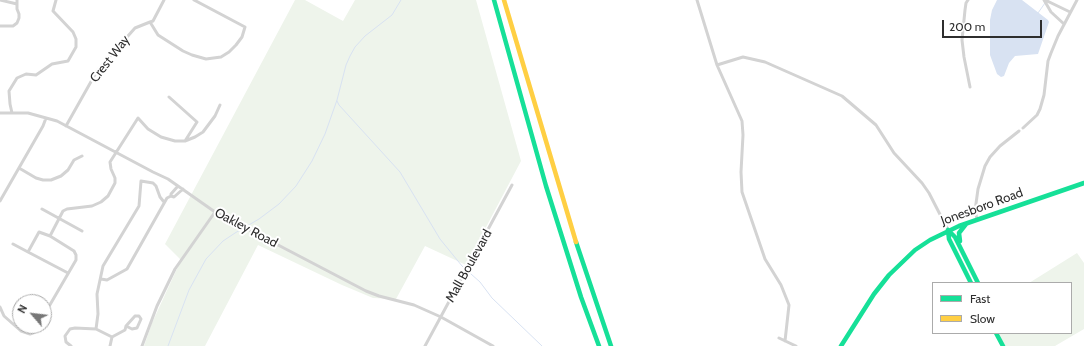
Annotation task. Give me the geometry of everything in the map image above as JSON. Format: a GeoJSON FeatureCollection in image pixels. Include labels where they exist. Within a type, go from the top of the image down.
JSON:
{"type":"FeatureCollection","features":[{"type":"Feature","properties":{"kind":"main road"},"geometry":{"type":"LineString","coordinates":[[494,0],[546,186],[581,297],[599,346]]}},
{"type":"Feature","properties":{"kind":"main road"},"geometry":{"type":"LineString","coordinates":[[504,0],[577,247],[611,346]]}},
{"type":"Feature","properties":{"kind":"main road","name":"Jonesboro Road"},"geometry":{"type":"LineString","coordinates":[[841,346],[874,294],[889,275],[915,250],[948,230],[1084,183]]}},
{"type":"Feature","properties":{"kind":"main road"},"geometry":{"type":"LineString","coordinates":[[967,223],[959,233],[959,238],[973,268],[973,272]]}},
{"type":"Feature","properties":{"kind":"main road"},"geometry":{"type":"LineString","coordinates":[[948,230],[955,237],[978,282]]}},
{"type":"Feature","properties":{"kind":"main road"},"geometry":{"type":"LineString","coordinates":[[948,230],[949,239],[970,282]]}},
{"type":"Feature","properties":{"kind":"main road"},"geometry":{"type":"LineString","coordinates":[[997,334],[1003,346]]}},
{"type":"Feature","properties":{"kind":"street"},"geometry":{"type":"LineString","coordinates":[[0,0],[17,2],[19,14],[17,23],[13,26],[0,26]]}},
{"type":"Feature","properties":{"kind":"street"},"geometry":{"type":"LineString","coordinates":[[12,113],[9,91],[17,78],[26,74],[36,75],[52,64],[68,61],[76,47],[74,32],[53,11],[56,0]]}},
{"type":"Feature","properties":{"kind":"street"},"geometry":{"type":"LineString","coordinates":[[164,0],[153,21],[150,22],[158,35],[183,51],[206,59],[221,57],[236,45],[242,37],[245,27],[194,0]]}},
{"type":"Feature","properties":{"kind":"street"},"geometry":{"type":"LineString","coordinates":[[697,0],[717,65],[742,121],[742,192],[765,259],[781,285],[789,305],[785,341]]}},
{"type":"Feature","properties":{"kind":"street"},"geometry":{"type":"LineString","coordinates":[[968,0],[965,10],[962,40],[970,87]]}},
{"type":"Feature","properties":{"kind":"street"},"geometry":{"type":"LineString","coordinates":[[1045,0],[1070,12]]}},
{"type":"Feature","properties":{"kind":"street"},"geometry":{"type":"LineString","coordinates":[[1045,0],[1051,12],[1064,24]]}},
{"type":"Feature","properties":{"kind":"street"},"geometry":{"type":"LineString","coordinates":[[977,220],[975,211],[978,190],[985,166],[990,157],[1000,146],[1021,130],[1037,115],[1044,95],[1048,61],[1064,24],[1077,0]]}},
{"type":"Feature","properties":{"kind":"street","name":"Crest Way"},"geometry":{"type":"LineString","coordinates":[[66,126],[97,71],[135,28],[150,22]]}},
{"type":"Feature","properties":{"kind":"street"},"geometry":{"type":"LineString","coordinates":[[717,65],[743,57],[765,62],[842,96],[876,125],[894,153],[922,183],[929,193],[948,230]]}},
{"type":"Feature","properties":{"kind":"street"},"geometry":{"type":"LineString","coordinates":[[169,97],[197,122],[185,141]]}},
{"type":"Feature","properties":{"kind":"street"},"geometry":{"type":"LineString","coordinates":[[50,236],[63,211],[67,209],[92,206],[101,202],[108,196],[115,183],[110,162],[138,118],[148,129],[161,136],[175,141],[185,141],[203,132],[215,116],[220,105]]}},
{"type":"Feature","properties":{"kind":"street","name":"Oakley Road"},"geometry":{"type":"LineString","coordinates":[[0,113],[28,113],[57,121],[168,179],[215,212],[366,291],[414,305],[440,317],[493,346]]}},
{"type":"Feature","properties":{"kind":"street"},"geometry":{"type":"LineString","coordinates":[[0,201],[46,118]]}},
{"type":"Feature","properties":{"kind":"street"},"geometry":{"type":"LineString","coordinates":[[18,168],[36,178],[51,180],[61,176],[68,170],[74,160],[82,156]]}},
{"type":"Feature","properties":{"kind":"street"},"geometry":{"type":"LineString","coordinates":[[96,329],[98,314],[97,294],[103,266],[140,206],[141,181],[153,182],[164,202]]}},
{"type":"Feature","properties":{"kind":"street"},"geometry":{"type":"LineString","coordinates":[[171,196],[178,186]]}},
{"type":"Feature","properties":{"kind":"street","name":"Mall Boulevard"},"geometry":{"type":"LineString","coordinates":[[425,346],[512,186]]}},
{"type":"Feature","properties":{"kind":"street"},"geometry":{"type":"LineString","coordinates":[[101,280],[108,280],[127,269],[164,202],[167,198],[171,196],[174,197],[183,189]]}},
{"type":"Feature","properties":{"kind":"street"},"geometry":{"type":"LineString","coordinates":[[159,193],[164,194],[167,198]]}},
{"type":"Feature","properties":{"kind":"street"},"geometry":{"type":"LineString","coordinates":[[42,209],[82,231]]}},
{"type":"Feature","properties":{"kind":"street"},"geometry":{"type":"LineString","coordinates":[[142,346],[160,298],[176,269],[215,212]]}},
{"type":"Feature","properties":{"kind":"street"},"geometry":{"type":"LineString","coordinates":[[28,252],[39,232],[50,236],[74,251],[76,255],[76,260],[52,301]]}},
{"type":"Feature","properties":{"kind":"street"},"geometry":{"type":"LineString","coordinates":[[13,244],[68,273]]}},
{"type":"Feature","properties":{"kind":"street"},"geometry":{"type":"LineString","coordinates":[[0,307],[4,316],[12,323]]}},
{"type":"Feature","properties":{"kind":"street"},"geometry":{"type":"LineString","coordinates":[[110,346],[112,337],[125,330],[126,326],[135,316],[139,316],[141,319],[137,328],[132,329],[126,326]]}},
{"type":"Feature","properties":{"kind":"street"},"geometry":{"type":"LineString","coordinates":[[71,346],[66,342],[65,336],[70,329],[96,329],[112,337]]}},
{"type":"Feature","properties":{"kind":"street"},"geometry":{"type":"LineString","coordinates":[[779,338],[796,346]]}},
{"type":"Feature","properties":{"kind":"shaded area"},"geometry":{"type":"Polygon","coordinates":[[[295,0],[305,0],[343,21],[355,0],[476,0],[521,161],[466,265],[425,246],[396,299],[373,298],[258,245],[205,346],[144,346],[152,323],[181,260],[165,244],[295,0]]]}},
{"type":"Feature","properties":{"kind":"shaded area"},"geometry":{"type":"Polygon","coordinates":[[[1077,253],[1084,263],[1084,329],[1055,346],[1004,346],[999,334],[1072,334],[1072,282],[1031,282],[1077,253]]]}},
{"type":"Feature","properties":{"kind":"water"},"geometry":{"type":"Polygon","coordinates":[[[997,0],[1022,0],[1049,22],[1038,54],[1015,56],[1009,63],[1004,76],[1001,77],[997,74],[990,55],[990,20],[992,10],[997,0]]]}},
{"type":"Feature","properties":{"kind":"waterway"},"geometry":{"type":"LineString","coordinates":[[168,346],[189,290],[206,259],[223,241],[259,219],[279,204],[296,186],[312,161],[325,134],[337,100],[346,65],[355,47],[365,36],[392,15],[401,0]]}},
{"type":"Feature","properties":{"kind":"waterway"},"geometry":{"type":"LineString","coordinates":[[1038,13],[1045,3]]}},
{"type":"Feature","properties":{"kind":"waterway"},"geometry":{"type":"LineString","coordinates":[[337,101],[400,172],[440,239],[462,266],[480,282],[492,298],[542,346]]}},
{"type":"Feature","properties":{"kind":"traffic: fast"},"geometry":{"type":"LineString","coordinates":[[494,0],[546,186],[581,297],[599,346]]}},
{"type":"Feature","properties":{"kind":"traffic: fast"},"geometry":{"type":"LineString","coordinates":[[841,346],[874,294],[889,275],[915,250],[930,240],[959,226],[1084,183]]}},
{"type":"Feature","properties":{"kind":"traffic: fast"},"geometry":{"type":"LineString","coordinates":[[960,241],[959,233],[966,224]]}},
{"type":"Feature","properties":{"kind":"traffic: fast"},"geometry":{"type":"LineString","coordinates":[[948,230],[955,237],[978,282]]}},
{"type":"Feature","properties":{"kind":"traffic: fast"},"geometry":{"type":"LineString","coordinates":[[948,230],[949,239],[970,282]]}},
{"type":"Feature","properties":{"kind":"traffic: fast"},"geometry":{"type":"LineString","coordinates":[[576,242],[611,346]]}},
{"type":"Feature","properties":{"kind":"traffic: fast"},"geometry":{"type":"LineString","coordinates":[[997,334],[1003,346]]}},
{"type":"Feature","properties":{"kind":"traffic: slow"},"geometry":{"type":"LineString","coordinates":[[504,0],[576,242]]}}]}
